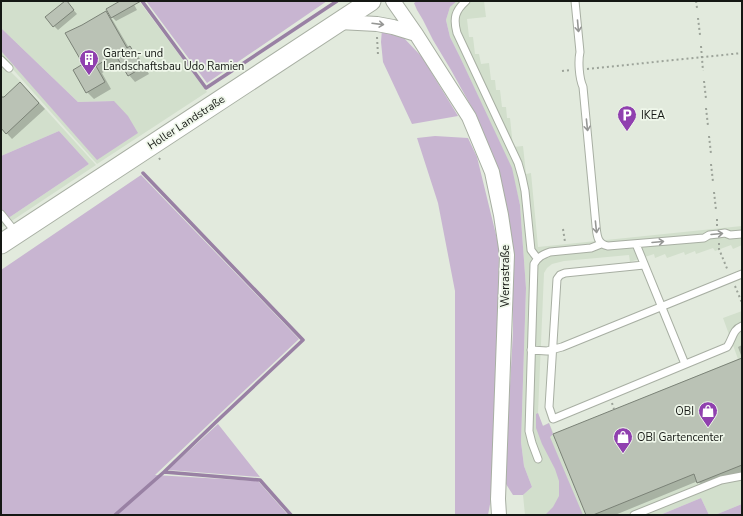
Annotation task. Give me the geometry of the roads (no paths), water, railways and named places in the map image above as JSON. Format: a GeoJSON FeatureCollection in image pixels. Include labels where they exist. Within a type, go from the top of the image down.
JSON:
{"type":"FeatureCollection","features":[{"type":"Feature","properties":{"kind":"main road","name":"Holler Landstraße"},"geometry":{"type":"LineString","coordinates":[[1,244],[150,143],[371,1]]}},
{"type":"Feature","properties":{"kind":"street","name":"Werrastraße"},"geometry":{"type":"LineString","coordinates":[[393,1],[469,117],[492,172],[501,215],[507,255],[498,515]]}},
{"type":"Feature","properties":{"kind":"street"},"geometry":{"type":"LineString","coordinates":[[339,22],[377,24],[416,34]]}},
{"type":"Feature","properties":{"kind":"lane"},"geometry":{"type":"LineString","coordinates":[[466,1],[457,11],[455,17],[457,33],[518,163],[525,191],[531,250],[537,258]]}},
{"type":"Feature","properties":{"kind":"lane"},"geometry":{"type":"LineString","coordinates":[[575,1],[580,52],[581,82],[583,87],[598,238],[601,244]]}},
{"type":"Feature","properties":{"kind":"lane"},"geometry":{"type":"LineString","coordinates":[[1,60],[9,68]]}},
{"type":"Feature","properties":{"kind":"lane"},"geometry":{"type":"LineString","coordinates":[[1,214],[17,234]]}},
{"type":"Feature","properties":{"kind":"lane"},"geometry":{"type":"LineString","coordinates":[[538,459],[529,431],[534,264],[537,258],[550,252],[592,248],[601,244],[608,246],[704,238],[710,235],[718,234],[742,234]]}},
{"type":"Feature","properties":{"kind":"lane"},"geometry":{"type":"LineString","coordinates":[[636,244],[685,364]]}},
{"type":"Feature","properties":{"kind":"lane"},"geometry":{"type":"LineString","coordinates":[[644,265],[568,273],[560,275],[557,279],[549,408],[553,419],[727,346],[730,343],[734,332],[742,326]]}},
{"type":"Feature","properties":{"kind":"lane"},"geometry":{"type":"LineString","coordinates":[[531,350],[547,351],[562,347],[742,274]]}},
{"type":"Feature","properties":{"kind":"lane"},"geometry":{"type":"LineString","coordinates":[[634,515],[721,480],[742,476]]}},
{"type":"Feature","properties":{"kind":"waterway"},"geometry":{"type":"LineString","coordinates":[[142,1],[206,88],[337,1]]}},
{"type":"Feature","properties":{"kind":"waterway"},"geometry":{"type":"LineString","coordinates":[[143,173],[303,340],[164,472]]}},
{"type":"Feature","properties":{"kind":"waterway"},"geometry":{"type":"LineString","coordinates":[[115,515],[164,472],[260,480],[291,515]]}},
{"type":"Feature","properties":{"kind":"place","name":"Garten- und Landschaftsbau Udo Ramien"},"geometry":{"type":"Point","coordinates":[89,76]}},
{"type":"Feature","properties":{"kind":"place","name":"IKEA"},"geometry":{"type":"Point","coordinates":[627,132]}},
{"type":"Feature","properties":{"kind":"place","name":"OBI"},"geometry":{"type":"Point","coordinates":[708,428]}},
{"type":"Feature","properties":{"kind":"place","name":"OBI Gartencenter"},"geometry":{"type":"Point","coordinates":[623,454]}}]}
